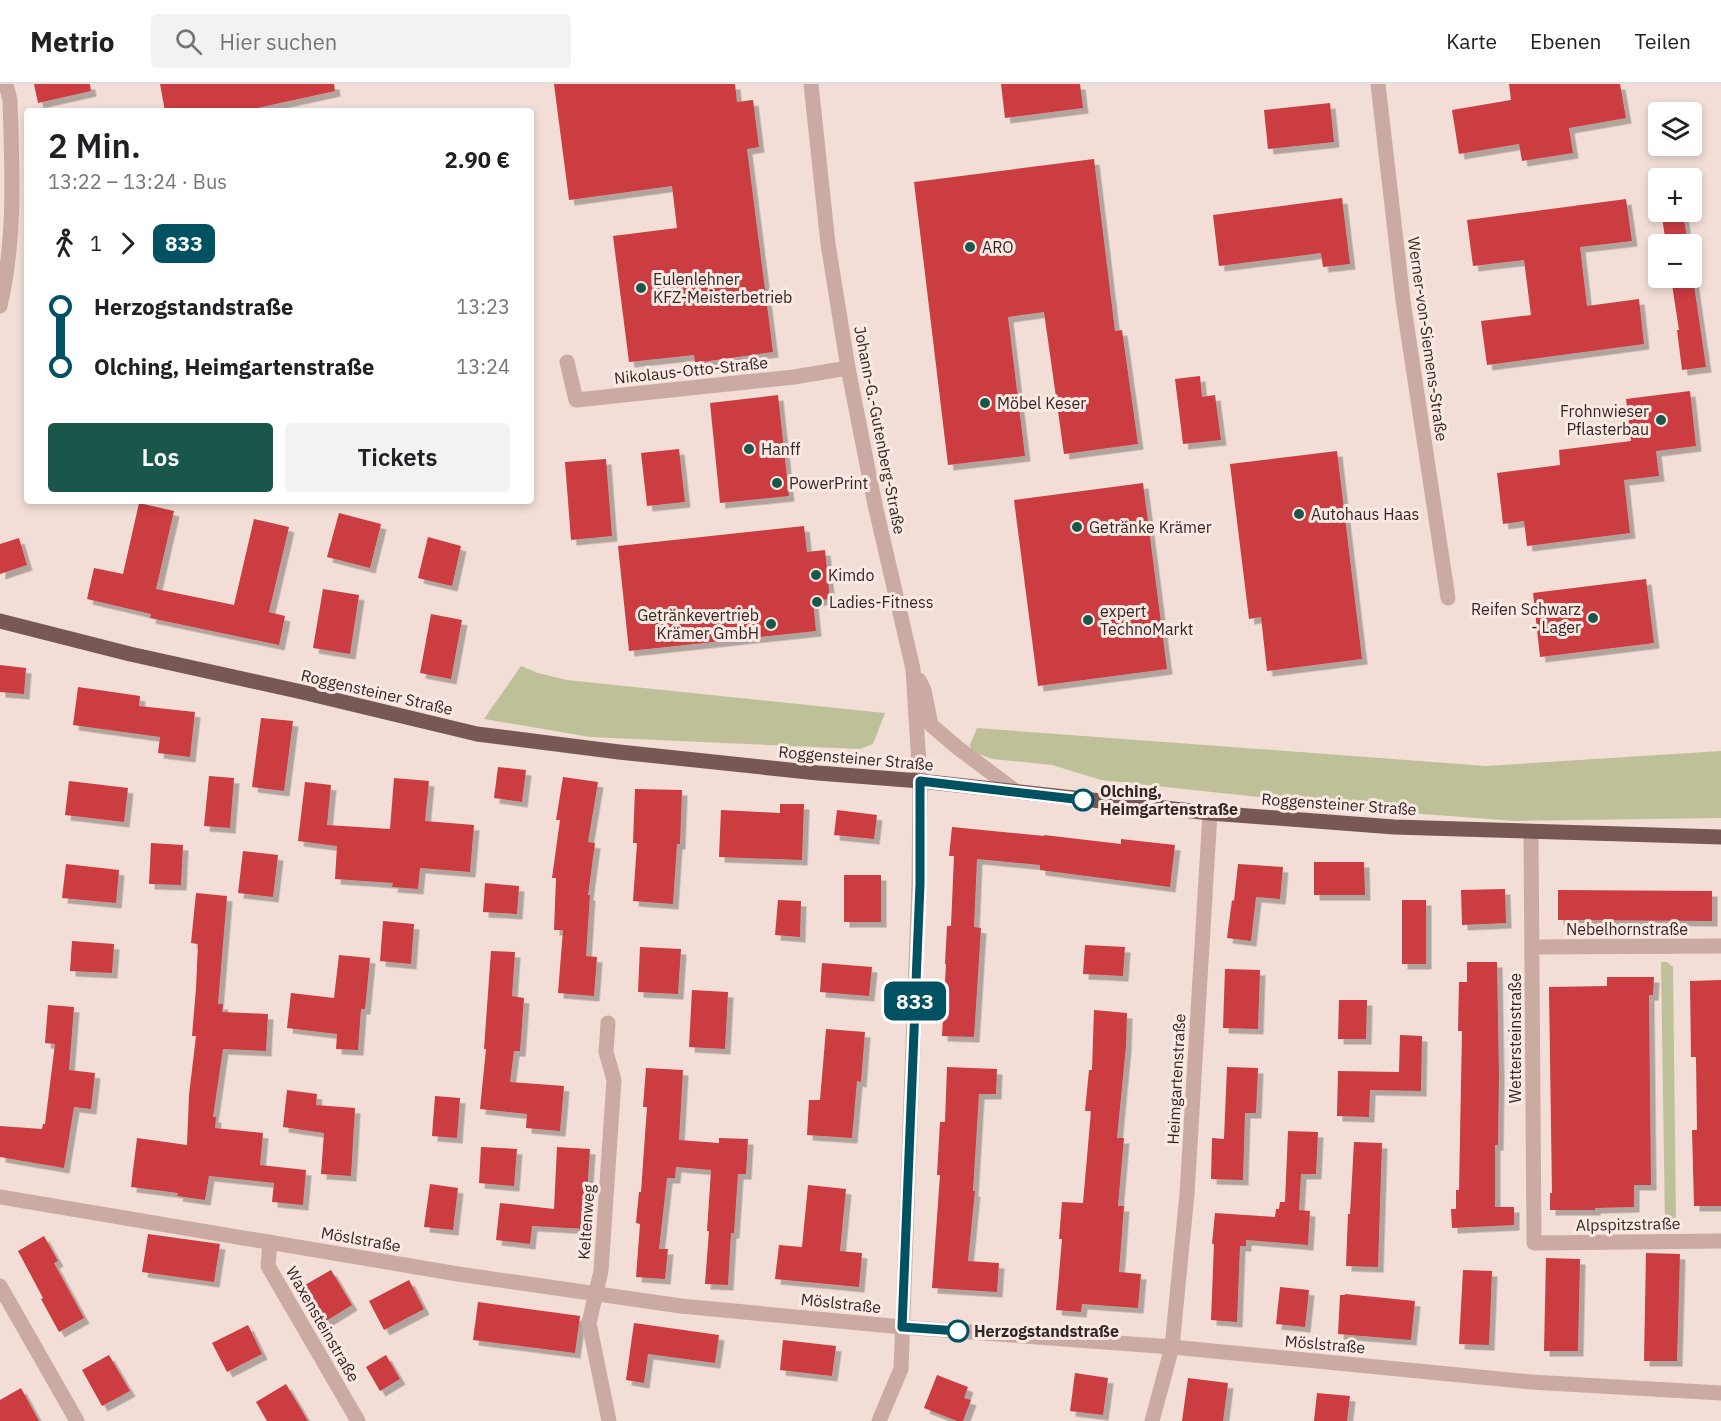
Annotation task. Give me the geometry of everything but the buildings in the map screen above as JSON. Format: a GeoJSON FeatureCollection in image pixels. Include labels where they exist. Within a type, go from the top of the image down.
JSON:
{"type":"FeatureCollection","features":[{"type":"Feature","properties":{"kind":"main road","name":"Roggensteiner Straße"},"geometry":{"type":"LineString","coordinates":[[0,621],[130,654],[477,734],[619,752],[818,773],[920,781],[1210,813],[1394,826],[1721,837]]}},
{"type":"Feature","properties":{"kind":"street"},"geometry":{"type":"LineString","coordinates":[[0,306],[13,222],[10,100],[6,84]]}},
{"type":"Feature","properties":{"kind":"street","name":"Johann-G.-Gutenberg-Straße"},"geometry":{"type":"LineString","coordinates":[[811,84],[828,244],[848,368],[875,505],[913,669],[920,781]]}},
{"type":"Feature","properties":{"kind":"street","name":"Werner-von-Siemens-Straße"},"geometry":{"type":"LineString","coordinates":[[1378,84],[1403,301],[1448,598]]}},
{"type":"Feature","properties":{"kind":"street","name":"Nikolaus-Otto-Straße"},"geometry":{"type":"LineString","coordinates":[[567,362],[576,400],[794,377],[848,368]]}},
{"type":"Feature","properties":{"kind":"street"},"geometry":{"type":"LineString","coordinates":[[913,669],[924,690],[931,725],[957,748],[1017,792]]}},
{"type":"Feature","properties":{"kind":"street"},"geometry":{"type":"LineString","coordinates":[[879,1421],[901,1369],[920,884],[920,781]]}},
{"type":"Feature","properties":{"kind":"street","name":"Heimgartenstraße"},"geometry":{"type":"LineString","coordinates":[[1152,1421],[1172,1347],[1187,1194],[1210,813]]}},
{"type":"Feature","properties":{"kind":"street","name":"Wettersteinstraße"},"geometry":{"type":"LineString","coordinates":[[1532,832],[1534,1243]]}},
{"type":"Feature","properties":{"kind":"street","name":"Nebelhornstraße"},"geometry":{"type":"LineString","coordinates":[[1533,947],[1721,946]]}},
{"type":"Feature","properties":{"kind":"street","name":"Keltenweg"},"geometry":{"type":"LineString","coordinates":[[608,1023],[606,1052],[614,1080],[601,1271],[589,1323],[609,1421]]}},
{"type":"Feature","properties":{"kind":"street","name":"Möslstraße"},"geometry":{"type":"LineString","coordinates":[[0,1197],[449,1273],[681,1306],[902,1327],[1172,1347],[1531,1382],[1721,1393]]}},
{"type":"Feature","properties":{"kind":"street","name":"Alpspitzstraße"},"geometry":{"type":"LineString","coordinates":[[1534,1243],[1721,1241]]}},
{"type":"Feature","properties":{"kind":"street","name":"Waxensteinstraße"},"geometry":{"type":"LineString","coordinates":[[270,1242],[268,1266],[358,1421]]}},
{"type":"Feature","properties":{"kind":"street"},"geometry":{"type":"LineString","coordinates":[[0,1286],[77,1421]]}},
{"type":"Feature","properties":{"kind":"green space"},"geometry":{"type":"Polygon","coordinates":[[[521,666],[567,680],[885,713],[873,744],[860,749],[590,737],[484,719],[521,666]]]}},
{"type":"Feature","properties":{"kind":"green space"},"geometry":{"type":"Polygon","coordinates":[[[977,728],[1486,766],[1721,751],[1721,818],[1515,821],[1397,812],[1101,780],[1052,765],[993,759],[972,752],[970,745],[977,728]]]}},
{"type":"Feature","properties":{"kind":"green space"},"geometry":{"type":"Polygon","coordinates":[[[1661,962],[1667,962],[1673,967],[1676,1220],[1670,1226],[1665,1227],[1661,962]]]}},
{"type":"Feature","properties":{"kind":"bus line","name":"833"},"geometry":{"type":"LineString","coordinates":[[958,1331],[902,1327],[920,884],[920,781],[1083,800]]}},
{"type":"Feature","properties":{"kind":"place","name":"ARO"},"geometry":{"type":"Point","coordinates":[970,247]}},
{"type":"Feature","properties":{"kind":"place","name":"Eulenlehner KFZ-Meisterbetrieb"},"geometry":{"type":"Point","coordinates":[641,288]}},
{"type":"Feature","properties":{"kind":"place","name":"Möbel Keser"},"geometry":{"type":"Point","coordinates":[985,403]}},
{"type":"Feature","properties":{"kind":"place","name":"Frohnwieser Pflasterbau"},"geometry":{"type":"Point","coordinates":[1661,420]}},
{"type":"Feature","properties":{"kind":"place","name":"Hanff"},"geometry":{"type":"Point","coordinates":[749,449]}},
{"type":"Feature","properties":{"kind":"place","name":"PowerPrint"},"geometry":{"type":"Point","coordinates":[777,483]}},
{"type":"Feature","properties":{"kind":"place","name":"Autohaus Haas"},"geometry":{"type":"Point","coordinates":[1299,514]}},
{"type":"Feature","properties":{"kind":"place","name":"Getränke Krämer"},"geometry":{"type":"Point","coordinates":[1077,527]}},
{"type":"Feature","properties":{"kind":"place","name":"Kimdo"},"geometry":{"type":"Point","coordinates":[816,575]}},
{"type":"Feature","properties":{"kind":"place","name":"Ladies-Fitness"},"geometry":{"type":"Point","coordinates":[817,602]}},
{"type":"Feature","properties":{"kind":"place","name":"Reifen Schwarz - Lager"},"geometry":{"type":"Point","coordinates":[1593,618]}},
{"type":"Feature","properties":{"kind":"place","name":"expert TechnoMarkt"},"geometry":{"type":"Point","coordinates":[1088,620]}},
{"type":"Feature","properties":{"kind":"place","name":"Getränkevertrieb Krämer GmbH"},"geometry":{"type":"Point","coordinates":[771,624]}},
{"type":"Feature","properties":{"kind":"place","name":"Olching, Heimgartenstraße"},"geometry":{"type":"Point","coordinates":[1083,800]}},
{"type":"Feature","properties":{"kind":"place","name":"Herzogstandstraße"},"geometry":{"type":"Point","coordinates":[958,1331]}}]}
